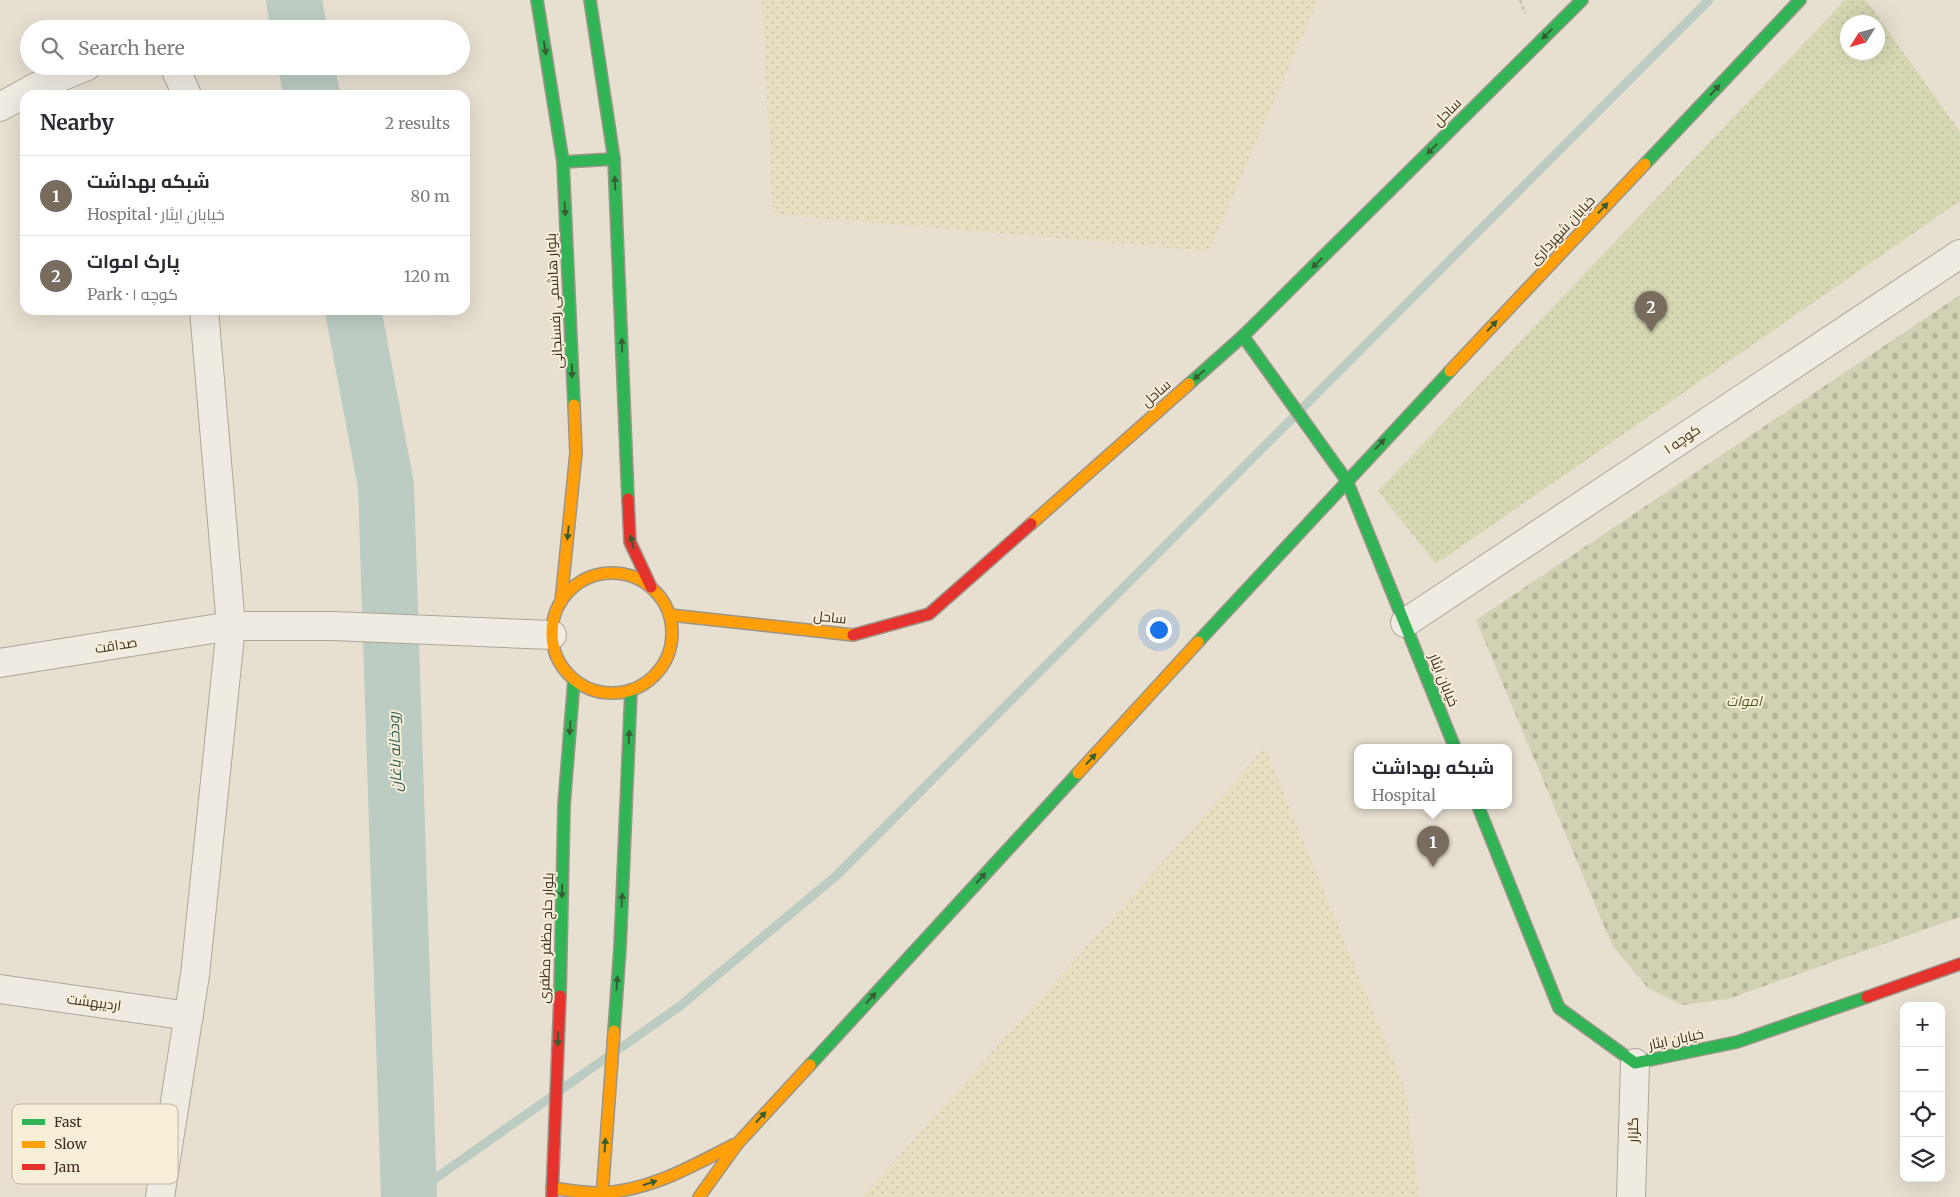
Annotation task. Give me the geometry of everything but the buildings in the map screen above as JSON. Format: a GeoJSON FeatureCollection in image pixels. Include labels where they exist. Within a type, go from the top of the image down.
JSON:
{"type":"FeatureCollection","features":[{"type":"Feature","properties":{"kind":"main road","name":"بلوار هاشمی رفسنجانی"},"geometry":{"type":"LineString","coordinates":[[537,0],[563,162],[576,453],[561,602]]}},
{"type":"Feature","properties":{"kind":"main road"},"geometry":{"type":"LineString","coordinates":[[590,0],[614,159],[630,542],[651,586],[662,600],[670,615],[672,632],[670,649],[664,665],[653,678],[639,688],[622,693],[605,694],[589,689],[574,680],[562,667],[555,652],[552,635],[554,617],[561,602],[572,588],[586,579],[602,574],[619,573],[636,578],[651,586]]}},
{"type":"Feature","properties":{"kind":"main road","name":"ساحل"},"geometry":{"type":"LineString","coordinates":[[670,615],[855,635],[929,614],[1244,336],[1582,0]]}},
{"type":"Feature","properties":{"kind":"main road","name":"خیابان شهرداری"},"geometry":{"type":"LineString","coordinates":[[738,1143],[1347,481],[1800,0]]}},
{"type":"Feature","properties":{"kind":"main road"},"geometry":{"type":"LineString","coordinates":[[563,162],[614,159]]}},
{"type":"Feature","properties":{"kind":"main road","name":"خیابان ایثار"},"geometry":{"type":"LineString","coordinates":[[1244,336],[1347,481],[1453,744]]}},
{"type":"Feature","properties":{"kind":"main road","name":"بلوار حاج مظفر مظفری"},"geometry":{"type":"LineString","coordinates":[[552,1193],[560,990],[564,805],[574,680]]}},
{"type":"Feature","properties":{"kind":"main road"},"geometry":{"type":"LineString","coordinates":[[602,1195],[620,948],[631,690]]}},
{"type":"Feature","properties":{"kind":"main road","name":"خیابان ایثار"},"geometry":{"type":"LineString","coordinates":[[1479,809],[1559,1008],[1634,1063],[1737,1042],[1960,964]]}},
{"type":"Feature","properties":{"kind":"main road"},"geometry":{"type":"LineString","coordinates":[[552,1193],[602,1195],[637,1187],[672,1176],[738,1143]]}},
{"type":"Feature","properties":{"kind":"main road"},"geometry":{"type":"LineString","coordinates":[[699,1197],[738,1143]]}},
{"type":"Feature","properties":{"kind":"street"},"geometry":{"type":"LineString","coordinates":[[31,90],[65,75]]}},
{"type":"Feature","properties":{"kind":"street"},"geometry":{"type":"LineString","coordinates":[[178,75],[185,90]]}},
{"type":"Feature","properties":{"kind":"street"},"geometry":{"type":"LineString","coordinates":[[0,107],[20,96]]}},
{"type":"Feature","properties":{"kind":"street","name":"کوچه ۱"},"geometry":{"type":"LineString","coordinates":[[1405,623],[1960,254]]}},
{"type":"Feature","properties":{"kind":"street"},"geometry":{"type":"LineString","coordinates":[[174,1104],[195,975],[231,626],[204,315]]}},
{"type":"Feature","properties":{"kind":"street","name":"صداقت"},"geometry":{"type":"LineString","coordinates":[[0,663],[231,626],[333,626],[552,635]]}},
{"type":"Feature","properties":{"kind":"street","name":"اردیبهشت"},"geometry":{"type":"LineString","coordinates":[[0,989],[188,1016]]}},
{"type":"Feature","properties":{"kind":"street","name":"گلزار"},"geometry":{"type":"LineString","coordinates":[[1631,1197],[1634,1063]]}},
{"type":"Feature","properties":{"kind":"street"},"geometry":{"type":"LineString","coordinates":[[160,1197],[162,1184]]}},
{"type":"Feature","properties":{"kind":"shaded area"},"geometry":{"type":"Polygon","coordinates":[[[762,0],[1318,0],[1209,251],[773,214],[762,0]]]}},
{"type":"Feature","properties":{"kind":"shaded area"},"geometry":{"type":"Polygon","coordinates":[[[1265,748],[1406,1091],[1419,1197],[862,1197],[1265,748]]]}},
{"type":"Feature","properties":{"kind":"green space"},"geometry":{"type":"Polygon","coordinates":[[[1845,0],[1866,0],[1877,15],[1840,15],[1840,60],[1885,60],[1885,27],[1960,132],[1960,201],[1436,564],[1378,491],[1845,0]]]}},
{"type":"Feature","properties":{"kind":"green space","name":"اموات"},"geometry":{"type":"Polygon","coordinates":[[[1960,295],[1960,917],[1728,999],[1682,1005],[1648,988],[1612,945],[1476,620],[1960,295]]]}},
{"type":"Feature","properties":{"kind":"waterway","name":"رودخانه باغان"},"geometry":{"type":"LineString","coordinates":[[294,0],[297,20]]}},
{"type":"Feature","properties":{"kind":"waterway"},"geometry":{"type":"LineString","coordinates":[[619,1049],[680,1006],[836,876],[1709,0]]}},
{"type":"Feature","properties":{"kind":"waterway","name":"رودخانه باغان"},"geometry":{"type":"LineString","coordinates":[[308,75],[311,90]]}},
{"type":"Feature","properties":{"kind":"waterway","name":"رودخانه باغان"},"geometry":{"type":"LineString","coordinates":[[354,315],[386,486],[409,1197]]}},
{"type":"Feature","properties":{"kind":"waterway"},"geometry":{"type":"LineString","coordinates":[[562,1089],[606,1058]]}},
{"type":"Feature","properties":{"kind":"waterway"},"geometry":{"type":"LineString","coordinates":[[409,1197],[551,1097]]}},
{"type":"Feature","properties":{"kind":"traffic: fast"},"geometry":{"type":"LineString","coordinates":[[537,0],[563,162],[574,405]]}},
{"type":"Feature","properties":{"kind":"traffic: fast"},"geometry":{"type":"LineString","coordinates":[[590,0],[614,159],[628,499]]}},
{"type":"Feature","properties":{"kind":"traffic: fast"},"geometry":{"type":"LineString","coordinates":[[1189,384],[1243,336],[1582,0]]}},
{"type":"Feature","properties":{"kind":"traffic: fast"},"geometry":{"type":"LineString","coordinates":[[1645,164],[1800,0]]}},
{"type":"Feature","properties":{"kind":"traffic: fast"},"geometry":{"type":"LineString","coordinates":[[563,162],[614,159]]}},
{"type":"Feature","properties":{"kind":"traffic: fast"},"geometry":{"type":"LineString","coordinates":[[1243,336],[1347,481],[1453,744]]}},
{"type":"Feature","properties":{"kind":"traffic: fast"},"geometry":{"type":"LineString","coordinates":[[1198,642],[1450,371]]}},
{"type":"Feature","properties":{"kind":"traffic: fast"},"geometry":{"type":"LineString","coordinates":[[560,996],[564,805],[574,680]]}},
{"type":"Feature","properties":{"kind":"traffic: fast"},"geometry":{"type":"LineString","coordinates":[[614,1031],[620,948],[631,690]]}},
{"type":"Feature","properties":{"kind":"traffic: fast"},"geometry":{"type":"LineString","coordinates":[[810,1065],[1078,773]]}},
{"type":"Feature","properties":{"kind":"traffic: fast"},"geometry":{"type":"LineString","coordinates":[[1479,809],[1559,1008],[1635,1063],[1737,1042],[1867,997]]}},
{"type":"Feature","properties":{"kind":"traffic: slow"},"geometry":{"type":"LineString","coordinates":[[1450,371],[1645,164]]}},
{"type":"Feature","properties":{"kind":"traffic: slow"},"geometry":{"type":"LineString","coordinates":[[1031,524],[1189,384]]}},
{"type":"Feature","properties":{"kind":"traffic: slow"},"geometry":{"type":"LineString","coordinates":[[561,602],[576,453],[574,405]]}},
{"type":"Feature","properties":{"kind":"traffic: slow"},"geometry":{"type":"LineString","coordinates":[[612,573],[624,574],[635,578],[645,583],[654,591],[662,600],[667,610],[671,621],[672,633],[671,645],[667,656],[662,666],[654,675],[645,683],[635,688],[624,692],[612,693],[600,692],[589,688],[579,683],[570,675],[562,666],[557,656],[553,645],[552,633],[553,621],[557,610],[562,600],[570,591],[579,583],[589,578],[600,574],[612,573]]}},
{"type":"Feature","properties":{"kind":"traffic: slow"},"geometry":{"type":"LineString","coordinates":[[670,615],[853,635]]}},
{"type":"Feature","properties":{"kind":"traffic: slow"},"geometry":{"type":"LineString","coordinates":[[1078,773],[1198,642]]}},
{"type":"Feature","properties":{"kind":"traffic: slow"},"geometry":{"type":"LineString","coordinates":[[602,1197],[614,1031]]}},
{"type":"Feature","properties":{"kind":"traffic: slow"},"geometry":{"type":"LineString","coordinates":[[699,1197],[738,1143],[810,1065]]}},
{"type":"Feature","properties":{"kind":"traffic: slow"},"geometry":{"type":"LineString","coordinates":[[552,1188],[598,1193],[634,1188],[668,1177],[733,1145]]}},
{"type":"Feature","properties":{"kind":"traffic: jam"},"geometry":{"type":"LineString","coordinates":[[628,499],[630,542],[651,587]]}},
{"type":"Feature","properties":{"kind":"traffic: jam"},"geometry":{"type":"LineString","coordinates":[[853,635],[929,614],[1031,524]]}},
{"type":"Feature","properties":{"kind":"traffic: jam"},"geometry":{"type":"LineString","coordinates":[[1867,997],[1960,964]]}},
{"type":"Feature","properties":{"kind":"traffic: jam"},"geometry":{"type":"LineString","coordinates":[[552,1197],[560,996]]}},
{"type":"Feature","properties":{"kind":"place","name":"پارک اموات"},"geometry":{"type":"Point","coordinates":[1651,332]}},
{"type":"Feature","properties":{"kind":"place","name":"شبکه بهداشت"},"geometry":{"type":"Point","coordinates":[1433,867]}}]}
